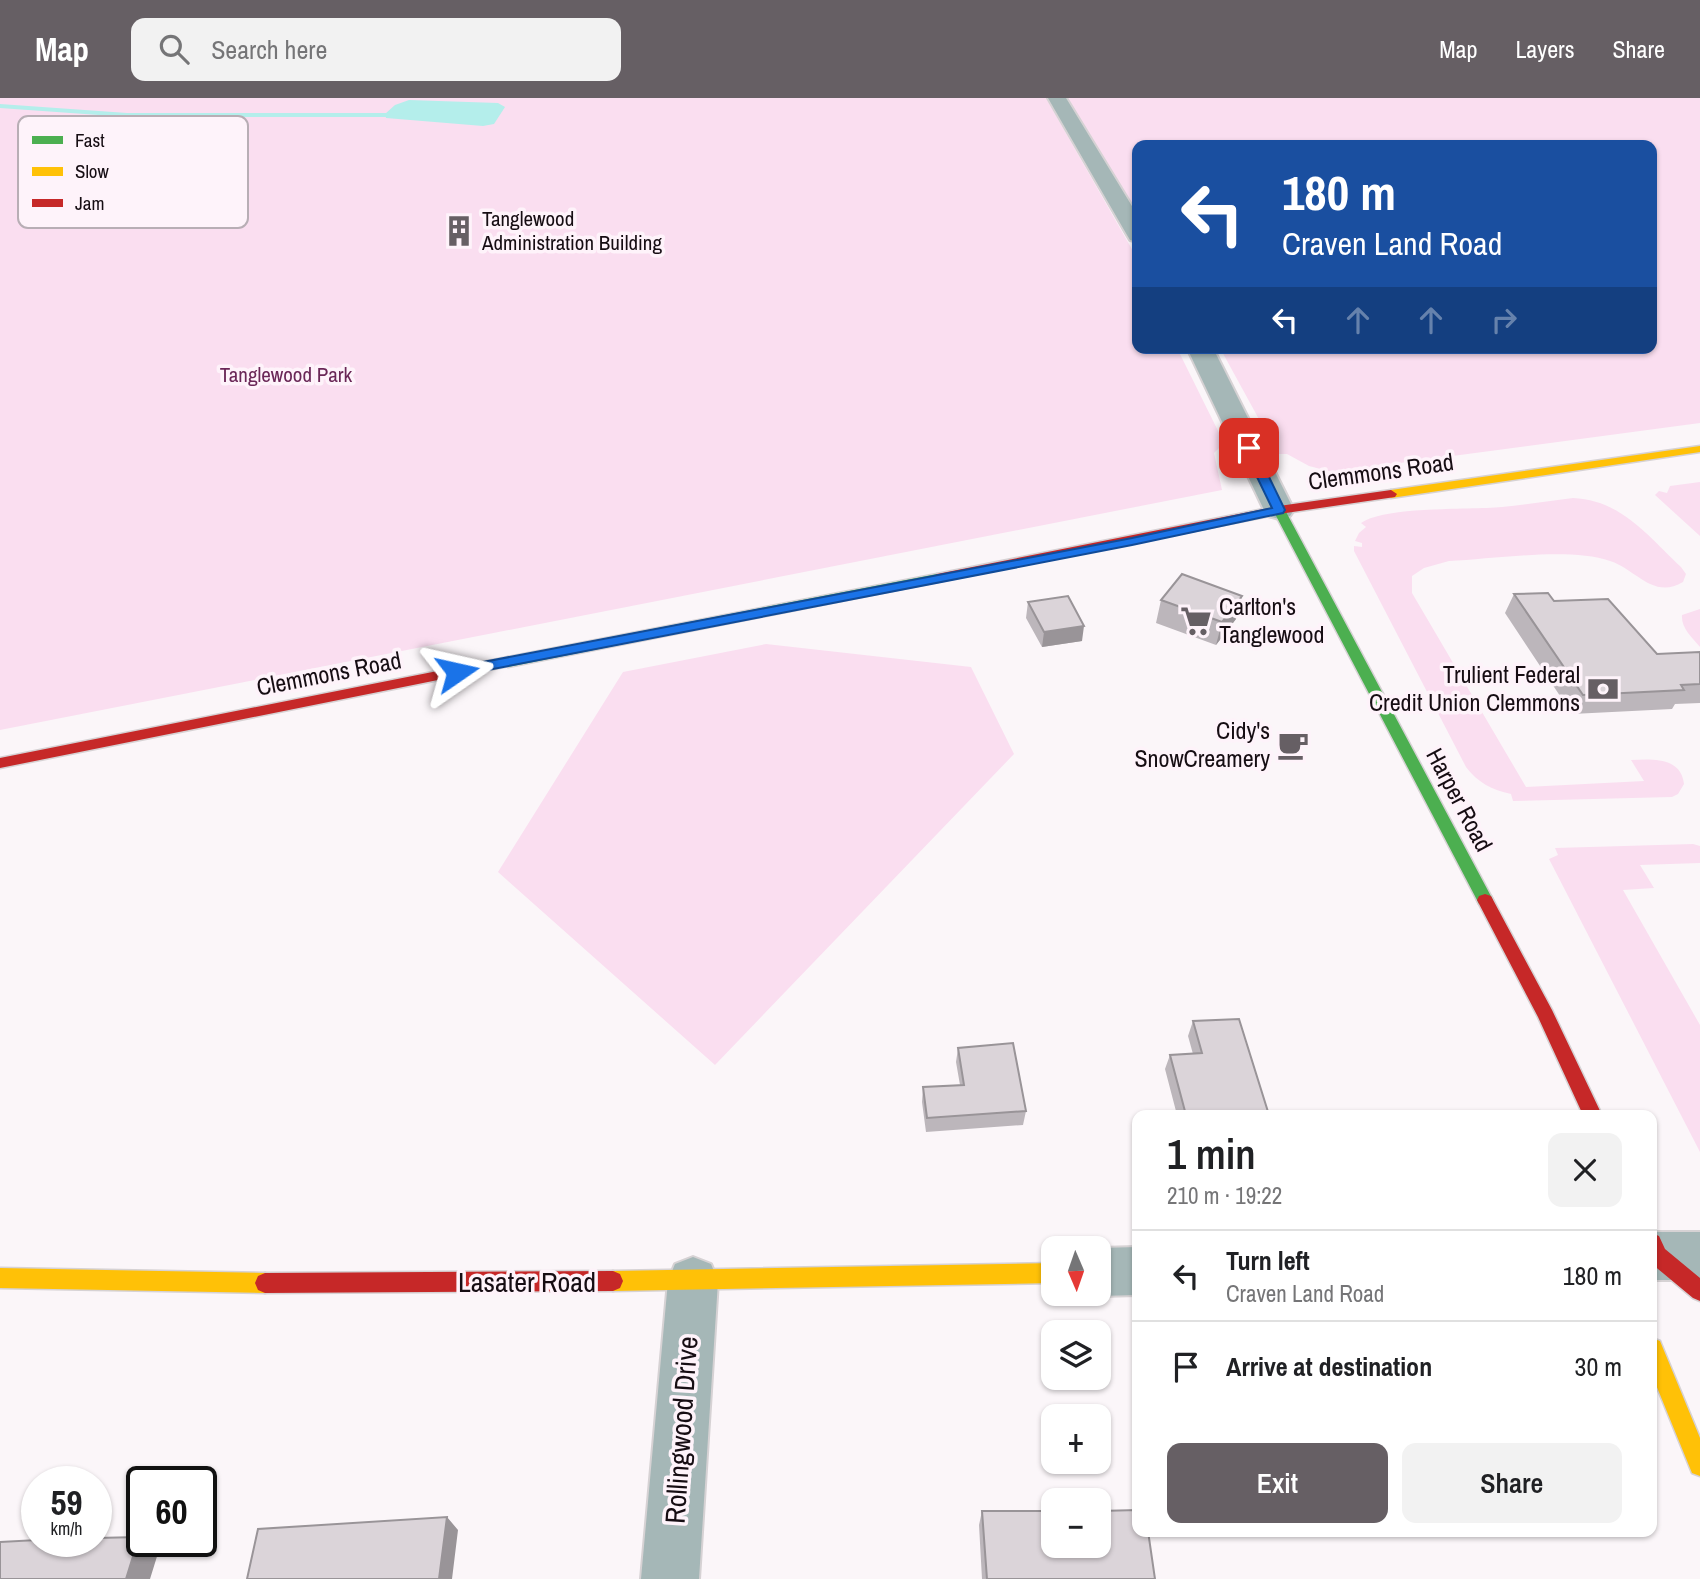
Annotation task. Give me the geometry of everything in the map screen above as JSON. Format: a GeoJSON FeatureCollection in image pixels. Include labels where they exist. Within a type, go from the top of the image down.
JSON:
{"type":"FeatureCollection","features":[{"type":"Feature","properties":{"kind":"main road","name":"Clemmons Road"},"geometry":{"type":"LineString","coordinates":[[0,763],[1279,510],[1700,449]]}},
{"type":"Feature","properties":{"kind":"main road","name":"Harper Road"},"geometry":{"type":"LineString","coordinates":[[1279,510],[1546,1014],[1591,1110]]}},
{"type":"Feature","properties":{"kind":"main road"},"geometry":{"type":"LineString","coordinates":[[1663,1256],[1700,1291]]}},
{"type":"Feature","properties":{"kind":"main road","name":"Lasater Road"},"geometry":{"type":"LineString","coordinates":[[0,1278],[272,1283],[693,1281],[1041,1273]]}},
{"type":"Feature","properties":{"kind":"main road"},"geometry":{"type":"LineString","coordinates":[[1657,1361],[1700,1465]]}},
{"type":"Feature","properties":{"kind":"street"},"geometry":{"type":"LineString","coordinates":[[1057,98],[1132,225]]}},
{"type":"Feature","properties":{"kind":"street"},"geometry":{"type":"LineString","coordinates":[[1203,354],[1279,510]]}},
{"type":"Feature","properties":{"kind":"street"},"geometry":{"type":"LineString","coordinates":[[1111,1272],[1132,1271]]}},
{"type":"Feature","properties":{"kind":"street","name":"Rollingwood Drive"},"geometry":{"type":"LineString","coordinates":[[670,1579],[693,1281]]}},
{"type":"Feature","properties":{"kind":"green space","name":"Tanglewood Park"},"geometry":{"type":"Polygon","coordinates":[[[0,98],[1046,98],[1132,249],[1132,354],[1180,354],[1224,443],[1214,453],[1222,490],[0,730],[0,98]]]}},
{"type":"Feature","properties":{"kind":"green space"},"geometry":{"type":"Polygon","coordinates":[[[1063,98],[1700,98],[1700,423],[1332,472],[1309,466],[1287,454],[1278,454],[1223,354],[1657,354],[1657,140],[1132,140],[1132,212],[1063,98]]]}},
{"type":"Feature","properties":{"kind":"green space"},"geometry":{"type":"Polygon","coordinates":[[[1700,482],[1700,536],[1655,495],[1659,491],[1667,493],[1670,486],[1700,482]]]}},
{"type":"Feature","properties":{"kind":"green space"},"geometry":{"type":"Polygon","coordinates":[[[1573,498],[1605,505],[1633,522],[1681,567],[1686,574],[1683,582],[1672,587],[1663,587],[1645,581],[1610,561],[1553,554],[1449,561],[1424,568],[1412,576],[1412,593],[1526,787],[1644,781],[1631,760],[1657,760],[1672,764],[1682,775],[1684,784],[1678,794],[1672,797],[1513,801],[1511,794],[1491,788],[1480,781],[1466,767],[1354,551],[1354,546],[1362,547],[1362,543],[1355,541],[1366,527],[1361,523],[1389,514],[1502,507],[1573,498]]]}},
{"type":"Feature","properties":{"kind":"green space"},"geometry":{"type":"Polygon","coordinates":[[[1700,609],[1700,647],[1685,628],[1682,615],[1700,609]]]}},
{"type":"Feature","properties":{"kind":"green space"},"geometry":{"type":"Polygon","coordinates":[[[766,644],[971,667],[1014,754],[715,1065],[498,872],[623,672],[766,644]]]}},
{"type":"Feature","properties":{"kind":"green space"},"geometry":{"type":"Polygon","coordinates":[[[1700,846],[1700,863],[1640,865],[1654,888],[1623,890],[1700,1025],[1700,1152],[1549,859],[1558,855],[1555,848],[1700,846]]]}},
{"type":"Feature","properties":{"kind":"water"},"geometry":{"type":"Polygon","coordinates":[[[409,100],[498,103],[505,107],[494,124],[483,126],[386,118],[385,114],[395,105],[409,100]]]}},
{"type":"Feature","properties":{"kind":"building"},"geometry":{"type":"Polygon","coordinates":[[[1182,574],[1242,596],[1222,622],[1161,600],[1182,574]]]}},
{"type":"Feature","properties":{"kind":"building"},"geometry":{"type":"Polygon","coordinates":[[[1548,593],[1554,601],[1608,599],[1657,654],[1700,652],[1700,684],[1681,685],[1684,690],[1583,695],[1514,594],[1548,593]]]}},
{"type":"Feature","properties":{"kind":"building"},"geometry":{"type":"Polygon","coordinates":[[[1068,596],[1084,626],[1044,632],[1028,602],[1068,596]]]}},
{"type":"Feature","properties":{"kind":"building"},"geometry":{"type":"Polygon","coordinates":[[[1239,1019],[1267,1110],[1185,1110],[1170,1055],[1202,1053],[1193,1021],[1239,1019]]]}},
{"type":"Feature","properties":{"kind":"building"},"geometry":{"type":"Polygon","coordinates":[[[1013,1043],[1026,1111],[927,1118],[923,1087],[964,1085],[958,1048],[1013,1043]]]}},
{"type":"Feature","properties":{"kind":"building"},"geometry":{"type":"Polygon","coordinates":[[[1132,1510],[1132,1537],[1149,1537],[1155,1579],[987,1579],[982,1511],[1041,1511],[1041,1558],[1111,1558],[1111,1511],[1132,1510]]]}},
{"type":"Feature","properties":{"kind":"building"},"geometry":{"type":"Polygon","coordinates":[[[447,1517],[439,1579],[247,1579],[258,1529],[447,1517]]]}},
{"type":"Feature","properties":{"kind":"building"},"geometry":{"type":"Polygon","coordinates":[[[126,1537],[126,1557],[133,1557],[126,1579],[0,1579],[0,1542],[21,1541],[21,1557],[112,1557],[112,1538],[126,1537]]]}},
{"type":"Feature","properties":{"kind":"waterway"},"geometry":{"type":"LineString","coordinates":[[0,106],[127,115],[401,115]]}},
{"type":"Feature","properties":{"kind":"traffic: fast"},"geometry":{"type":"LineString","coordinates":[[1279,510],[1485,900]]}},
{"type":"Feature","properties":{"kind":"traffic: fast"},"geometry":{"type":"LineString","coordinates":[[508,662],[937,578]]}},
{"type":"Feature","properties":{"kind":"traffic: slow"},"geometry":{"type":"LineString","coordinates":[[1391,494],[1700,449]]}},
{"type":"Feature","properties":{"kind":"traffic: slow"},"geometry":{"type":"LineString","coordinates":[[613,1281],[1041,1273]]}},
{"type":"Feature","properties":{"kind":"traffic: slow"},"geometry":{"type":"LineString","coordinates":[[0,1278],[265,1283]]}},
{"type":"Feature","properties":{"kind":"traffic: slow"},"geometry":{"type":"LineString","coordinates":[[1657,1361],[1700,1465]]}},
{"type":"Feature","properties":{"kind":"traffic: jam"},"geometry":{"type":"LineString","coordinates":[[937,578],[1279,510],[1391,494]]}},
{"type":"Feature","properties":{"kind":"traffic: jam"},"geometry":{"type":"LineString","coordinates":[[0,763],[508,662]]}},
{"type":"Feature","properties":{"kind":"traffic: jam"},"geometry":{"type":"LineString","coordinates":[[1485,900],[1546,1015],[1591,1110]]}},
{"type":"Feature","properties":{"kind":"traffic: jam"},"geometry":{"type":"LineString","coordinates":[[1657,1254],[1700,1291]]}},
{"type":"Feature","properties":{"kind":"traffic: jam"},"geometry":{"type":"LineString","coordinates":[[265,1283],[613,1281]]}},
{"type":"Feature","properties":{"kind":"place","name":"Tanglewood Administration Building"},"geometry":{"type":"Point","coordinates":[459,231]}},
{"type":"Feature","properties":{"kind":"place","name":"Carlton's Tanglewood"},"geometry":{"type":"Point","coordinates":[1196,621]}},
{"type":"Feature","properties":{"kind":"place","name":"Trulient Federal Credit Union Clemmons"},"geometry":{"type":"Point","coordinates":[1603,689]}},
{"type":"Feature","properties":{"kind":"place","name":"Cidy's SnowCreamery"},"geometry":{"type":"Point","coordinates":[1293,745]}},
{"type":"Feature","properties":{"kind":"route"},"geometry":{"type":"LineString","coordinates":[[457,672],[1279,510],[1249,448]]}}]}
